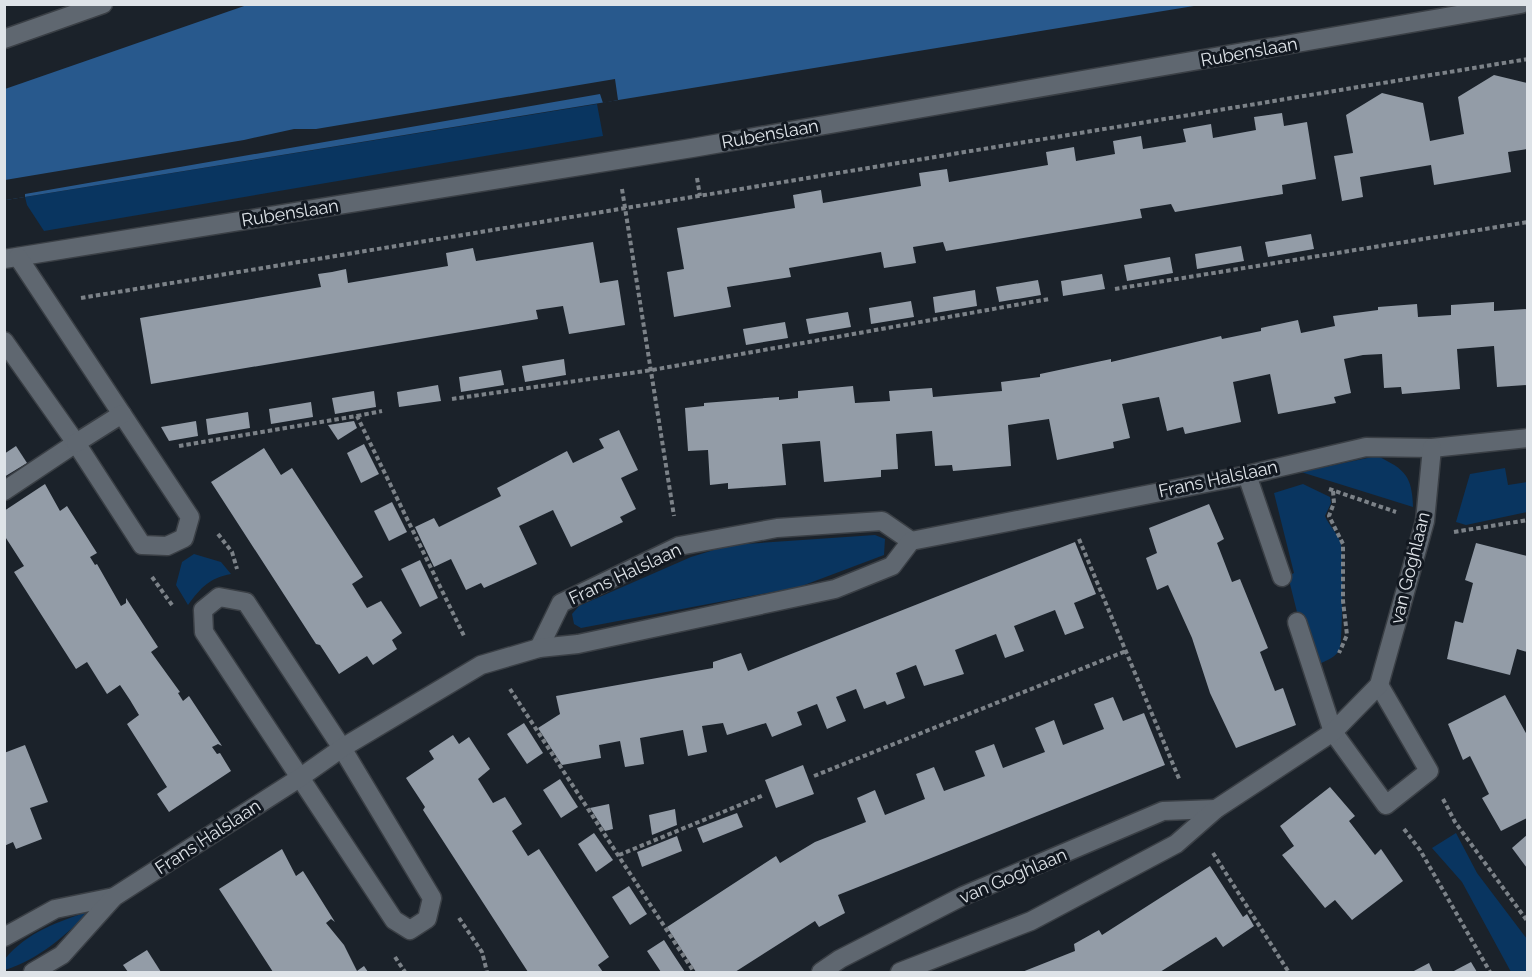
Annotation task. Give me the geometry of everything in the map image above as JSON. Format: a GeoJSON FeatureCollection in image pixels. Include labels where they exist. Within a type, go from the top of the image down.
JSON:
{"type":"FeatureCollection","features":[{"type":"Feature","properties":{"kind":"street"},"geometry":{"type":"LineString","coordinates":[[4,39],[103,4]]}},
{"type":"Feature","properties":{"kind":"street","name":"Rubenslaan"},"geometry":{"type":"LineString","coordinates":[[11,257],[617,160],[1521,4]]}},
{"type":"Feature","properties":{"kind":"street","name":"Rubenslaan"},"geometry":{"type":"LineString","coordinates":[[11,257],[51,303],[190,517]]}},
{"type":"Feature","properties":{"kind":"street"},"geometry":{"type":"LineString","coordinates":[[4,340],[76,443],[142,545],[168,546],[184,538],[190,517]]}},
{"type":"Feature","properties":{"kind":"street"},"geometry":{"type":"LineString","coordinates":[[4,491],[122,414]]}},
{"type":"Feature","properties":{"kind":"street","name":"Frans Halslaan"},"geometry":{"type":"LineString","coordinates":[[33,972],[62,955],[114,897],[302,777],[342,748],[486,663],[539,648],[578,644],[835,589],[892,566],[911,541],[1247,476],[1366,447],[1432,448],[1527,438]]}},
{"type":"Feature","properties":{"kind":"street","name":"van Goghlaan"},"geometry":{"type":"LineString","coordinates":[[900,972],[1031,921],[1176,844],[1194,818],[1216,809],[1334,732],[1379,686],[1425,521],[1432,448]]}},
{"type":"Feature","properties":{"kind":"street"},"geometry":{"type":"LineString","coordinates":[[1247,476],[1282,577]]}},
{"type":"Feature","properties":{"kind":"street","name":"Frans Halslaan"},"geometry":{"type":"LineString","coordinates":[[539,648],[561,603],[679,546],[777,528],[882,521],[911,541]]}},
{"type":"Feature","properties":{"kind":"street"},"geometry":{"type":"LineString","coordinates":[[219,597],[246,602],[342,748],[432,898],[427,919],[410,930],[394,920],[302,777],[204,633],[203,610],[219,597]]}},
{"type":"Feature","properties":{"kind":"street"},"geometry":{"type":"LineString","coordinates":[[1297,622],[1334,732],[1386,805],[1429,771],[1379,686]]}},
{"type":"Feature","properties":{"kind":"street","name":"van Goghlaan"},"geometry":{"type":"LineString","coordinates":[[821,972],[840,958],[963,896],[1163,812],[1194,818]]}},
{"type":"Feature","properties":{"kind":"street","name":"Frans Halslaan"},"geometry":{"type":"LineString","coordinates":[[4,937],[55,909],[114,897]]}},
{"type":"Feature","properties":{"kind":"path"},"geometry":{"type":"LineString","coordinates":[[51,303],[625,210],[1527,59]]}},
{"type":"Feature","properties":{"kind":"path"},"geometry":{"type":"LineString","coordinates":[[617,160],[679,546]]}},
{"type":"Feature","properties":{"kind":"path"},"geometry":{"type":"LineString","coordinates":[[1114,289],[1527,222]]}},
{"type":"Feature","properties":{"kind":"path"},"geometry":{"type":"LineString","coordinates":[[452,399],[652,370],[1050,299]]}},
{"type":"Feature","properties":{"kind":"path"},"geometry":{"type":"LineString","coordinates":[[151,457],[169,448],[382,411]]}},
{"type":"Feature","properties":{"kind":"path"},"geometry":{"type":"LineString","coordinates":[[357,416],[458,625],[619,855],[694,972]]}},
{"type":"Feature","properties":{"kind":"path"},"geometry":{"type":"LineString","coordinates":[[1314,669],[1329,663],[1342,651],[1347,635],[1343,601],[1343,544],[1329,516],[1334,503],[1333,490]]}},
{"type":"Feature","properties":{"kind":"path"},"geometry":{"type":"LineString","coordinates":[[1067,510],[1194,818],[1288,971],[1286,972]]}},
{"type":"Feature","properties":{"kind":"path"},"geometry":{"type":"LineString","coordinates":[[190,517],[210,522],[232,552],[246,602]]}},
{"type":"Feature","properties":{"kind":"path"},"geometry":{"type":"LineString","coordinates":[[142,545],[146,569],[173,606],[204,633]]}},
{"type":"Feature","properties":{"kind":"path"},"geometry":{"type":"LineString","coordinates":[[814,777],[1126,651]]}},
{"type":"Feature","properties":{"kind":"path"},"geometry":{"type":"LineString","coordinates":[[1429,771],[1455,822],[1527,922]]}},
{"type":"Feature","properties":{"kind":"path"},"geometry":{"type":"LineString","coordinates":[[619,855],[764,795]]}},
{"type":"Feature","properties":{"kind":"path"},"geometry":{"type":"LineString","coordinates":[[1386,805],[1420,850],[1490,972]]}},
{"type":"Feature","properties":{"kind":"path"},"geometry":{"type":"LineString","coordinates":[[432,898],[459,918],[482,952],[487,972]]}},
{"type":"Feature","properties":{"kind":"shaded area"},"geometry":{"type":"Polygon","coordinates":[[[247,5],[1200,5],[6,200],[5,89],[247,5]]]}},
{"type":"Feature","properties":{"kind":"shaded area"},"geometry":{"type":"Polygon","coordinates":[[[597,104],[603,136],[44,231],[27,205],[25,197],[597,104]]]}},
{"type":"Feature","properties":{"kind":"shaded area"},"geometry":{"type":"Polygon","coordinates":[[[1377,456],[1394,465],[1405,475],[1411,488],[1413,507],[1301,472],[1377,456]]]}},
{"type":"Feature","properties":{"kind":"shaded area"},"geometry":{"type":"Polygon","coordinates":[[[1505,468],[1508,485],[1527,482],[1527,512],[1466,525],[1456,522],[1470,474],[1505,468]]]}},
{"type":"Feature","properties":{"kind":"shaded area"},"geometry":{"type":"Polygon","coordinates":[[[1303,484],[1330,497],[1331,503],[1325,516],[1338,537],[1342,552],[1342,618],[1339,651],[1315,666],[1304,616],[1298,616],[1288,576],[1294,573],[1274,493],[1303,484]]]}},
{"type":"Feature","properties":{"kind":"shaded area"},"geometry":{"type":"Polygon","coordinates":[[[875,535],[885,539],[884,555],[799,587],[581,628],[574,624],[572,614],[579,606],[691,557],[730,545],[875,535]]]}},
{"type":"Feature","properties":{"kind":"shaded area"},"geometry":{"type":"Polygon","coordinates":[[[194,554],[221,562],[231,574],[206,584],[188,605],[176,585],[182,562],[194,554]]]}},
{"type":"Feature","properties":{"kind":"shaded area"},"geometry":{"type":"Polygon","coordinates":[[[1456,833],[1477,873],[1527,939],[1527,972],[1511,972],[1462,882],[1432,848],[1456,833]]]}},
{"type":"Feature","properties":{"kind":"shaded area"},"geometry":{"type":"Polygon","coordinates":[[[91,911],[41,953],[5,970],[5,959],[33,935],[56,923],[91,911]]]}},
{"type":"Feature","properties":{"kind":"pier"},"geometry":{"type":"Polygon","coordinates":[[[615,79],[618,100],[603,103],[600,94],[25,194],[25,197],[6,200],[5,198],[5,180],[244,140],[294,129],[316,129],[615,79]]]}},
{"type":"Feature","properties":{"kind":"building"},"geometry":{"type":"Polygon","coordinates":[[[1494,75],[1527,83],[1527,149],[1508,152],[1511,172],[1434,185],[1431,165],[1360,177],[1363,197],[1342,201],[1334,156],[1353,153],[1346,115],[1382,93],[1423,103],[1430,141],[1464,134],[1458,97],[1494,75]]]}},
{"type":"Feature","properties":{"kind":"building"},"geometry":{"type":"Polygon","coordinates":[[[1282,113],[1284,126],[1307,122],[1316,179],[1282,185],[1283,194],[1175,212],[1171,204],[1140,209],[1142,218],[946,251],[943,242],[913,247],[916,263],[884,268],[881,252],[789,268],[791,277],[727,287],[731,307],[674,317],[667,272],[684,269],[677,228],[795,208],[793,195],[821,190],[823,203],[921,186],[919,173],[947,169],[949,182],[1048,165],[1046,152],[1074,147],[1076,161],[1115,154],[1113,141],[1141,136],[1143,149],[1186,142],[1183,129],[1211,124],[1213,138],[1256,130],[1254,117],[1282,113]]]}},
{"type":"Feature","properties":{"kind":"building"},"geometry":{"type":"Polygon","coordinates":[[[1311,234],[1314,249],[1268,257],[1265,242],[1311,234]]]}},
{"type":"Feature","properties":{"kind":"building"},"geometry":{"type":"Polygon","coordinates":[[[593,242],[600,283],[618,280],[625,325],[569,334],[563,306],[536,310],[538,319],[151,384],[140,318],[321,287],[318,274],[346,269],[348,283],[448,266],[446,253],[473,248],[476,261],[593,242]]]}},
{"type":"Feature","properties":{"kind":"building"},"geometry":{"type":"Polygon","coordinates":[[[1241,246],[1244,261],[1197,269],[1195,254],[1241,246]]]}},
{"type":"Feature","properties":{"kind":"building"},"geometry":{"type":"Polygon","coordinates":[[[1170,257],[1173,273],[1127,281],[1124,265],[1170,257]]]}},
{"type":"Feature","properties":{"kind":"building"},"geometry":{"type":"Polygon","coordinates":[[[1102,274],[1105,289],[1063,296],[1061,281],[1102,274]]]}},
{"type":"Feature","properties":{"kind":"building"},"geometry":{"type":"Polygon","coordinates":[[[1038,280],[1041,295],[999,302],[996,287],[1038,280]]]}},
{"type":"Feature","properties":{"kind":"building"},"geometry":{"type":"Polygon","coordinates":[[[975,290],[977,306],[935,313],[933,297],[975,290]]]}},
{"type":"Feature","properties":{"kind":"building"},"geometry":{"type":"Polygon","coordinates":[[[911,301],[914,317],[871,324],[869,308],[911,301]]]}},
{"type":"Feature","properties":{"kind":"building"},"geometry":{"type":"Polygon","coordinates":[[[1494,302],[1494,311],[1527,309],[1527,385],[1497,387],[1494,346],[1457,349],[1460,389],[1402,394],[1401,387],[1384,388],[1382,354],[1363,355],[1344,359],[1351,393],[1334,397],[1336,403],[1278,414],[1270,374],[1233,382],[1241,422],[1185,434],[1183,427],[1167,431],[1159,397],[1122,404],[1130,438],[1113,442],[1114,448],[1057,460],[1049,419],[1008,425],[1011,466],[953,471],[952,465],[935,466],[932,431],[896,434],[898,469],[881,470],[881,477],[824,482],[820,441],[782,444],[786,485],[728,489],[728,483],[710,485],[708,450],[688,451],[685,408],[704,406],[704,403],[779,397],[779,400],[798,398],[798,391],[853,386],[855,403],[890,401],[889,391],[932,388],[933,397],[1002,391],[1001,382],[1040,377],[1040,374],[1111,359],[1111,362],[1221,336],[1222,339],[1261,331],[1261,328],[1298,320],[1301,333],[1335,326],[1333,316],[1378,310],[1378,307],[1417,304],[1418,317],[1451,315],[1451,305],[1494,302]]]}},
{"type":"Feature","properties":{"kind":"building"},"geometry":{"type":"Polygon","coordinates":[[[848,312],[851,327],[809,334],[806,319],[848,312]]]}},
{"type":"Feature","properties":{"kind":"building"},"geometry":{"type":"Polygon","coordinates":[[[785,322],[788,338],[746,345],[743,329],[785,322]]]}},
{"type":"Feature","properties":{"kind":"building"},"geometry":{"type":"Polygon","coordinates":[[[564,359],[566,375],[525,382],[522,366],[564,359]]]}},
{"type":"Feature","properties":{"kind":"building"},"geometry":{"type":"Polygon","coordinates":[[[501,370],[504,385],[461,392],[459,377],[501,370]]]}},
{"type":"Feature","properties":{"kind":"building"},"geometry":{"type":"Polygon","coordinates":[[[438,385],[441,401],[399,407],[397,392],[438,385]]]}},
{"type":"Feature","properties":{"kind":"building"},"geometry":{"type":"Polygon","coordinates":[[[374,391],[376,407],[335,414],[332,398],[374,391]]]}},
{"type":"Feature","properties":{"kind":"building"},"geometry":{"type":"Polygon","coordinates":[[[311,402],[313,417],[271,424],[269,409],[311,402]]]}},
{"type":"Feature","properties":{"kind":"building"},"geometry":{"type":"Polygon","coordinates":[[[248,412],[250,428],[208,435],[206,419],[248,412]]]}},
{"type":"Feature","properties":{"kind":"building"},"geometry":{"type":"Polygon","coordinates":[[[196,421],[198,436],[169,441],[161,427],[196,421]]]}},
{"type":"Feature","properties":{"kind":"building"},"geometry":{"type":"Polygon","coordinates":[[[354,421],[357,428],[338,440],[328,425],[354,421]]]}},
{"type":"Feature","properties":{"kind":"building"},"geometry":{"type":"Polygon","coordinates":[[[619,430],[638,470],[621,478],[636,509],[620,517],[623,522],[571,547],[553,510],[519,526],[537,564],[484,588],[481,583],[466,590],[451,559],[434,567],[415,527],[434,518],[439,527],[501,496],[497,488],[567,451],[573,463],[604,448],[599,439],[619,430]]]}},
{"type":"Feature","properties":{"kind":"building"},"geometry":{"type":"Polygon","coordinates":[[[364,444],[379,474],[361,483],[347,453],[364,444]]]}},
{"type":"Feature","properties":{"kind":"building"},"geometry":{"type":"Polygon","coordinates":[[[16,446],[27,463],[4,477],[4,454],[16,446]]]}},
{"type":"Feature","properties":{"kind":"building"},"geometry":{"type":"Polygon","coordinates":[[[264,448],[281,475],[292,468],[363,577],[352,584],[367,608],[381,601],[402,633],[392,640],[397,649],[373,665],[367,656],[339,674],[320,645],[316,644],[211,482],[264,448]]]}},
{"type":"Feature","properties":{"kind":"building"},"geometry":{"type":"Polygon","coordinates":[[[45,484],[60,511],[67,506],[97,553],[90,557],[95,565],[97,564],[121,606],[126,603],[126,598],[158,647],[151,652],[180,692],[178,693],[183,701],[189,696],[222,746],[218,744],[212,747],[217,754],[220,753],[231,771],[169,812],[157,794],[167,787],[127,724],[139,715],[130,700],[120,685],[107,694],[87,662],[76,669],[14,572],[24,566],[4,535],[4,511],[45,484]]]}},
{"type":"Feature","properties":{"kind":"building"},"geometry":{"type":"Polygon","coordinates":[[[392,502],[407,532],[389,541],[374,511],[392,502]]]}},
{"type":"Feature","properties":{"kind":"building"},"geometry":{"type":"Polygon","coordinates":[[[1209,504],[1224,539],[1217,543],[1232,582],[1240,579],[1268,648],[1260,652],[1275,691],[1283,688],[1296,725],[1236,748],[1210,693],[1192,638],[1168,585],[1157,590],[1146,558],[1157,553],[1149,528],[1209,504]]]}},
{"type":"Feature","properties":{"kind":"building"},"geometry":{"type":"Polygon","coordinates":[[[1075,542],[1096,594],[1074,603],[1084,628],[1065,635],[1055,610],[1014,626],[1024,651],[1005,658],[996,634],[955,650],[964,674],[924,686],[916,665],[896,673],[905,698],[887,705],[885,701],[864,709],[856,689],[836,697],[846,721],[827,729],[817,704],[797,712],[802,725],[772,737],[766,723],[727,735],[723,723],[702,726],[707,752],[688,756],[683,730],[640,738],[644,764],[625,767],[620,741],[599,745],[601,758],[562,765],[538,728],[560,714],[556,696],[713,668],[713,662],[741,653],[748,671],[1075,542]]]}},
{"type":"Feature","properties":{"kind":"building"},"geometry":{"type":"Polygon","coordinates":[[[1476,543],[1527,556],[1527,652],[1517,649],[1510,675],[1447,659],[1455,621],[1463,623],[1473,583],[1465,580],[1476,543]]]}},
{"type":"Feature","properties":{"kind":"building"},"geometry":{"type":"Polygon","coordinates":[[[420,560],[438,598],[420,607],[401,569],[420,560]]]}},
{"type":"Feature","properties":{"kind":"building"},"geometry":{"type":"Polygon","coordinates":[[[1505,695],[1527,735],[1527,818],[1501,831],[1482,798],[1489,794],[1470,756],[1463,760],[1448,724],[1505,695]]]}},
{"type":"Feature","properties":{"kind":"building"},"geometry":{"type":"Polygon","coordinates":[[[1113,697],[1123,721],[1144,713],[1165,765],[838,895],[845,913],[819,927],[815,921],[735,972],[696,972],[667,927],[776,856],[780,863],[815,842],[866,822],[857,798],[875,790],[885,815],[925,799],[916,774],[934,767],[944,791],[985,776],[975,751],[994,744],[1003,768],[1045,752],[1035,728],[1054,720],[1063,745],[1104,729],[1094,704],[1113,697]]]}},
{"type":"Feature","properties":{"kind":"building"},"geometry":{"type":"Polygon","coordinates":[[[524,723],[543,753],[527,764],[507,734],[524,723]]]}},
{"type":"Feature","properties":{"kind":"building"},"geometry":{"type":"Polygon","coordinates":[[[453,735],[459,744],[469,737],[490,769],[478,779],[493,803],[505,797],[522,824],[512,831],[528,856],[539,849],[609,957],[598,965],[603,972],[528,972],[423,810],[425,807],[406,778],[434,759],[429,751],[453,735]]]}},
{"type":"Feature","properties":{"kind":"building"},"geometry":{"type":"Polygon","coordinates":[[[25,745],[48,802],[30,808],[42,839],[16,849],[13,842],[4,846],[4,753],[25,745]]]}},
{"type":"Feature","properties":{"kind":"building"},"geometry":{"type":"Polygon","coordinates":[[[803,765],[814,794],[776,808],[765,780],[803,765]]]}},
{"type":"Feature","properties":{"kind":"building"},"geometry":{"type":"Polygon","coordinates":[[[560,779],[578,807],[561,818],[543,790],[560,779]]]}},
{"type":"Feature","properties":{"kind":"building"},"geometry":{"type":"Polygon","coordinates":[[[1330,787],[1355,816],[1349,821],[1375,855],[1381,849],[1403,881],[1352,920],[1335,900],[1325,908],[1282,855],[1294,846],[1280,826],[1330,787]]]}},
{"type":"Feature","properties":{"kind":"building"},"geometry":{"type":"Polygon","coordinates":[[[609,804],[613,829],[605,831],[590,808],[609,804]]]}},
{"type":"Feature","properties":{"kind":"building"},"geometry":{"type":"Polygon","coordinates":[[[675,809],[677,825],[652,835],[649,815],[675,809]]]}},
{"type":"Feature","properties":{"kind":"building"},"geometry":{"type":"Polygon","coordinates":[[[737,813],[743,827],[703,843],[697,828],[737,813]]]}},
{"type":"Feature","properties":{"kind":"building"},"geometry":{"type":"Polygon","coordinates":[[[594,833],[613,860],[596,872],[578,844],[594,833]]]}},
{"type":"Feature","properties":{"kind":"building"},"geometry":{"type":"Polygon","coordinates":[[[1527,835],[1527,868],[1512,848],[1527,835]]]}},
{"type":"Feature","properties":{"kind":"building"},"geometry":{"type":"Polygon","coordinates":[[[677,836],[682,851],[642,867],[637,852],[677,836]]]}},
{"type":"Feature","properties":{"kind":"building"},"geometry":{"type":"Polygon","coordinates":[[[282,849],[296,876],[303,871],[335,922],[331,919],[326,923],[344,945],[357,971],[364,966],[368,972],[273,972],[219,889],[282,849]]]}},
{"type":"Feature","properties":{"kind":"building"},"geometry":{"type":"Polygon","coordinates":[[[1210,866],[1243,917],[1247,914],[1254,926],[1223,947],[1216,937],[1160,972],[1022,972],[1075,951],[1074,944],[1099,930],[1102,935],[1210,866]]]}},
{"type":"Feature","properties":{"kind":"building"},"geometry":{"type":"Polygon","coordinates":[[[629,886],[647,914],[630,925],[612,897],[629,886]]]}},
{"type":"Feature","properties":{"kind":"building"},"geometry":{"type":"Polygon","coordinates":[[[664,940],[685,972],[661,972],[647,951],[664,940]]]}},
{"type":"Feature","properties":{"kind":"building"},"geometry":{"type":"Polygon","coordinates":[[[147,950],[161,972],[128,972],[123,965],[147,950]]]}},
{"type":"Feature","properties":{"kind":"building"},"geometry":{"type":"Polygon","coordinates":[[[1471,962],[1477,972],[1452,972],[1471,962]]]}},
{"type":"Feature","properties":{"kind":"building"},"geometry":{"type":"Polygon","coordinates":[[[1429,963],[1433,972],[1412,972],[1429,963]]]}}]}
